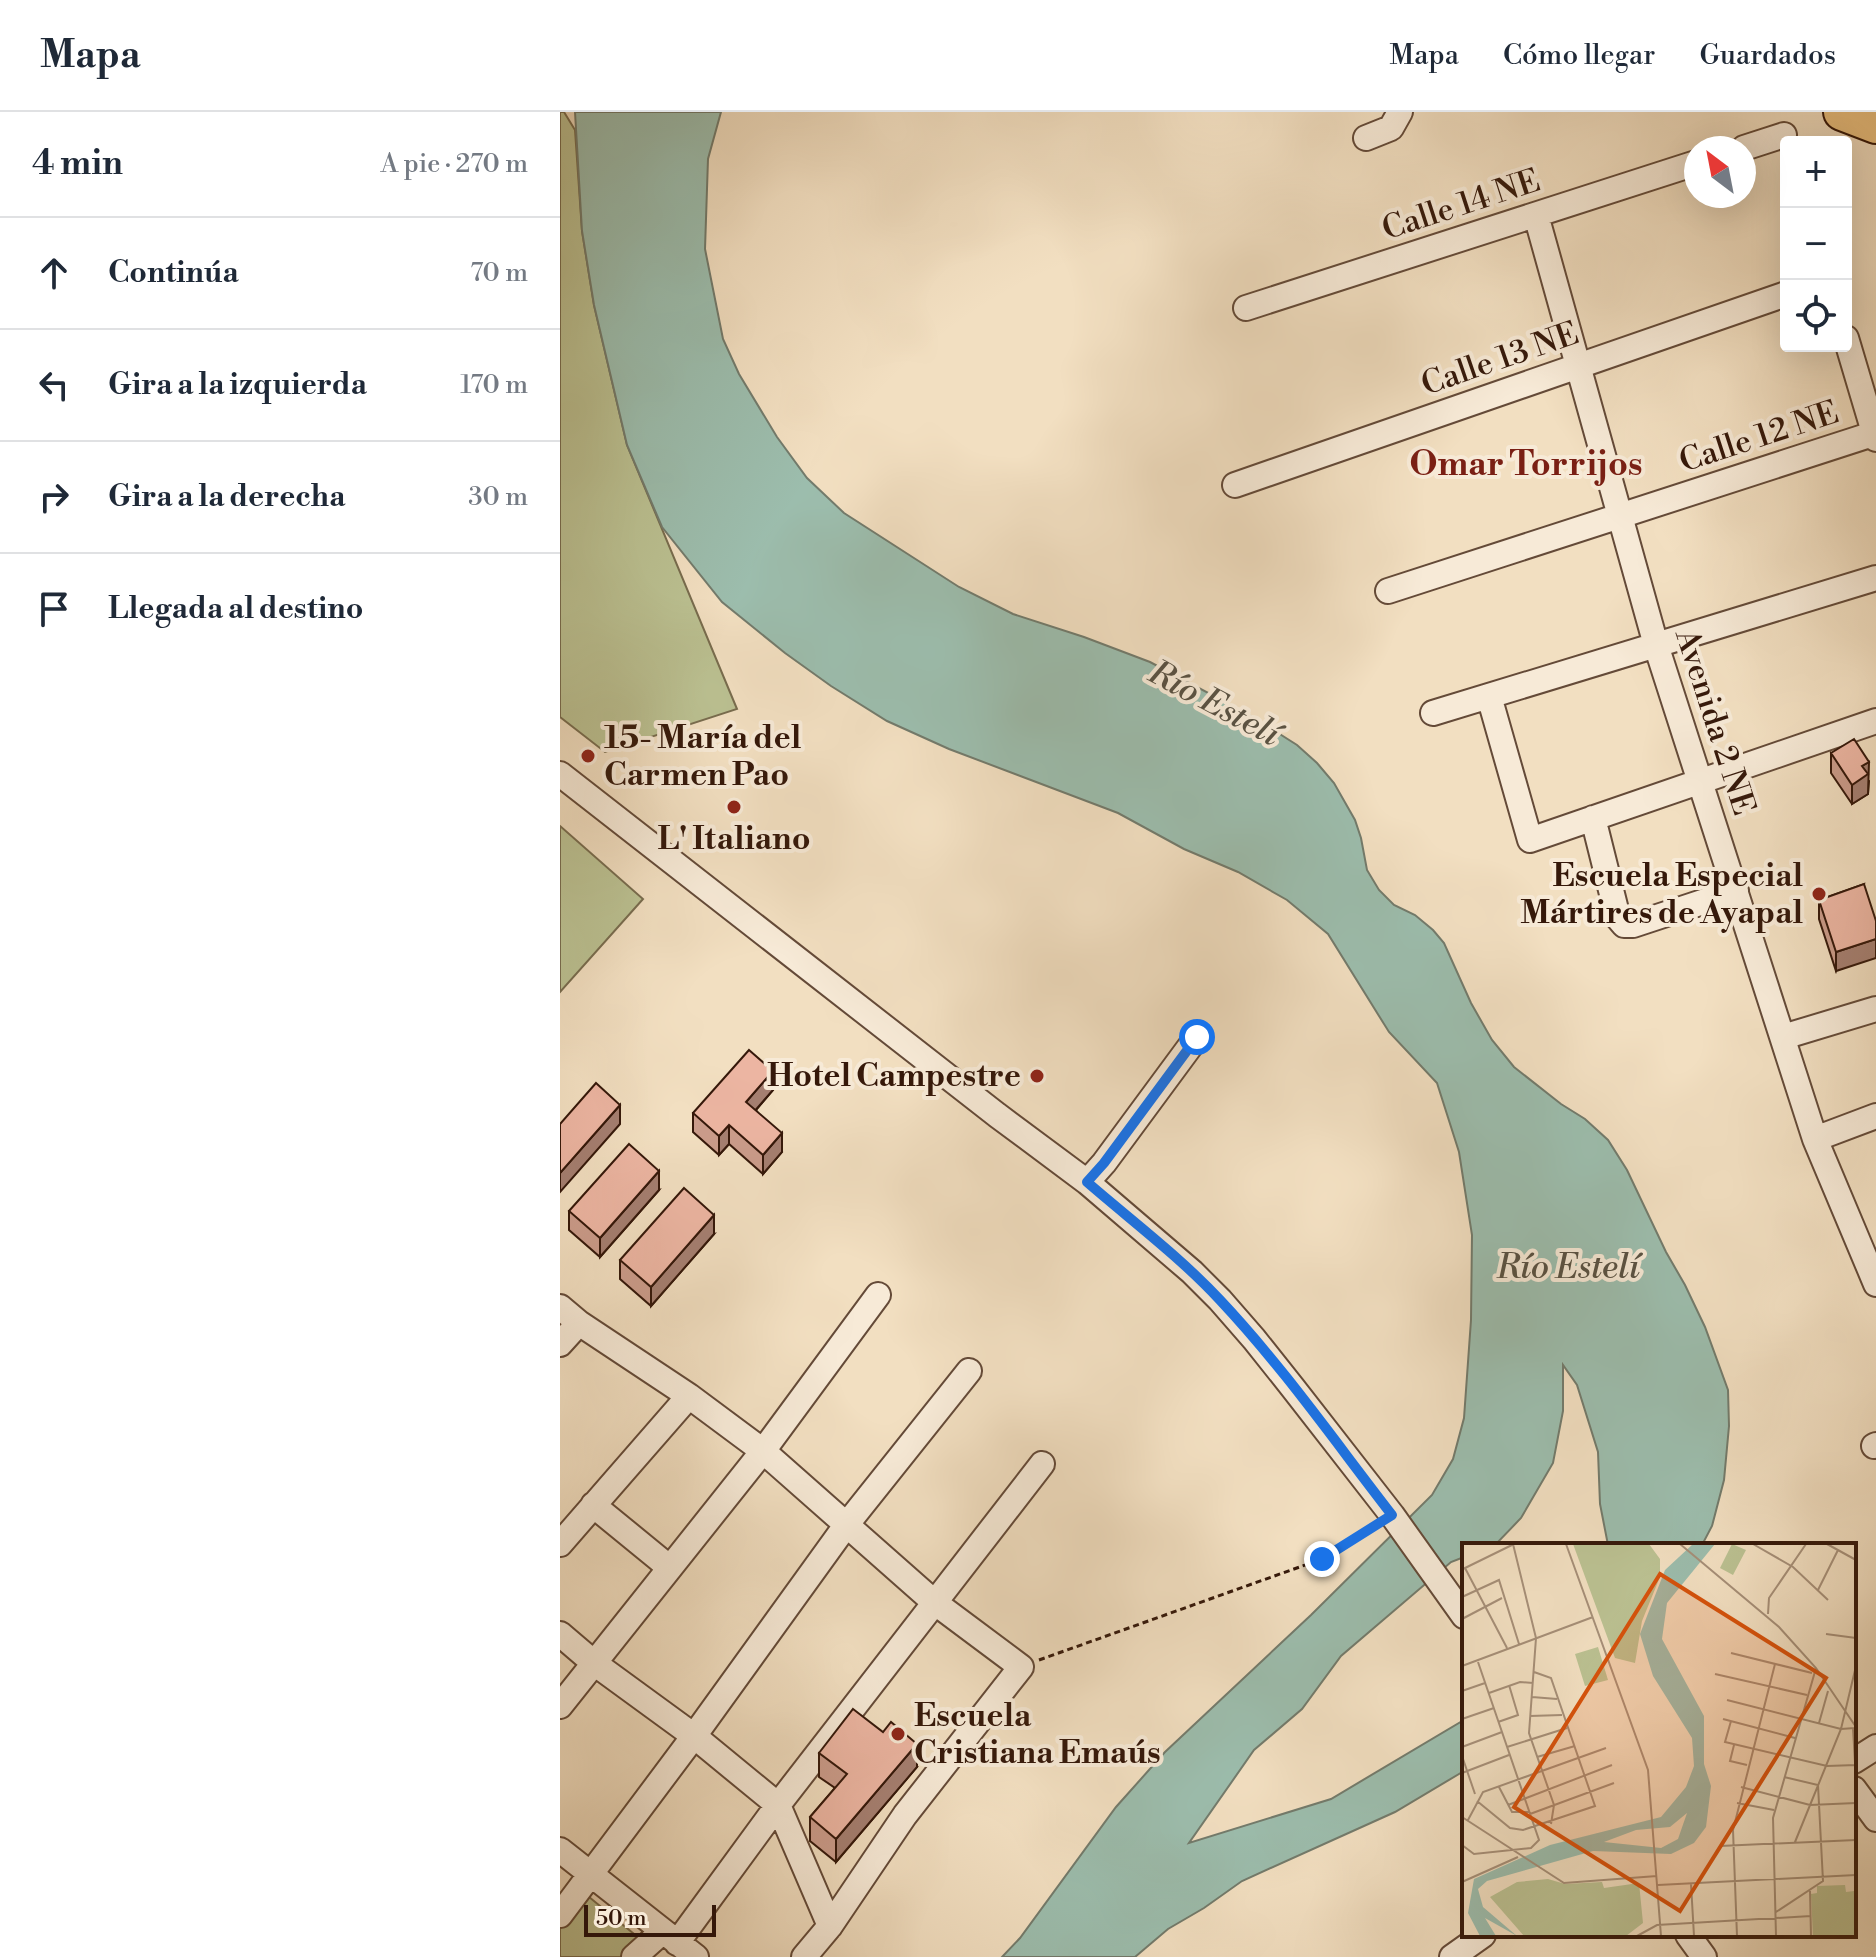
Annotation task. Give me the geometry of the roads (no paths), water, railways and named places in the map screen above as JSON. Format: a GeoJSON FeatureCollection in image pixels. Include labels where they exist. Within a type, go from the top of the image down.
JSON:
{"type":"FeatureCollection","features":[{"type":"Feature","properties":{"kind":"street"},"geometry":{"type":"LineString","coordinates":[[1366,138],[1391,128],[1400,112]]}},
{"type":"Feature","properties":{"kind":"street"},"geometry":{"type":"LineString","coordinates":[[1756,143],[1786,130]]}},
{"type":"Feature","properties":{"kind":"street","name":"Calle 14 NE"},"geometry":{"type":"LineString","coordinates":[[1246,308],[1684,167]]}},
{"type":"Feature","properties":{"kind":"street","name":"Avenida 2 NE"},"geometry":{"type":"LineString","coordinates":[[1536,215],[1656,645],[1815,1139],[1876,1284]]}},
{"type":"Feature","properties":{"kind":"street","name":"Calle 13 NE"},"geometry":{"type":"LineString","coordinates":[[1235,485],[1780,296]]}},
{"type":"Feature","properties":{"kind":"street"},"geometry":{"type":"LineString","coordinates":[[1850,352],[1875,435]]}},
{"type":"Feature","properties":{"kind":"street","name":"Calle 12 NE"},"geometry":{"type":"LineString","coordinates":[[1388,591],[1875,435]]}},
{"type":"Feature","properties":{"kind":"street"},"geometry":{"type":"LineString","coordinates":[[1433,713],[1876,578]]}},
{"type":"Feature","properties":{"kind":"street"},"geometry":{"type":"LineString","coordinates":[[1489,696],[1530,840],[1876,721]]}},
{"type":"Feature","properties":{"kind":"street"},"geometry":{"type":"LineString","coordinates":[[560,774],[1087,1182],[1192,1272],[1254,1339],[1392,1515],[1462,1613]]}},
{"type":"Feature","properties":{"kind":"street"},"geometry":{"type":"LineString","coordinates":[[1593,818],[1618,918],[1624,925],[1633,925],[1736,891]]}},
{"type":"Feature","properties":{"kind":"street"},"geometry":{"type":"LineString","coordinates":[[1783,1037],[1876,1009]]}},
{"type":"Feature","properties":{"kind":"street"},"geometry":{"type":"LineString","coordinates":[[1087,1182],[1197,1037]]}},
{"type":"Feature","properties":{"kind":"street"},"geometry":{"type":"LineString","coordinates":[[1815,1139],[1876,1116]]}},
{"type":"Feature","properties":{"kind":"street"},"geometry":{"type":"LineString","coordinates":[[560,1706],[763,1451],[878,1295]]}},
{"type":"Feature","properties":{"kind":"street"},"geometry":{"type":"LineString","coordinates":[[560,1344],[570,1315],[689,1396],[763,1451],[934,1602],[1021,1667],[905,1815],[830,1926],[804,1957]]}},
{"type":"Feature","properties":{"kind":"street"},"geometry":{"type":"LineString","coordinates":[[560,1915],[847,1524],[969,1371]]}},
{"type":"Feature","properties":{"kind":"street"},"geometry":{"type":"LineString","coordinates":[[560,1544],[689,1396]]}},
{"type":"Feature","properties":{"kind":"street"},"geometry":{"type":"LineString","coordinates":[[634,1957],[679,1944],[778,1805],[1042,1464]]}},
{"type":"Feature","properties":{"kind":"street"},"geometry":{"type":"LineString","coordinates":[[593,1505],[670,1568]]}},
{"type":"Feature","properties":{"kind":"street"},"geometry":{"type":"LineString","coordinates":[[560,1634],[594,1663],[694,1736],[778,1805],[830,1926]]}},
{"type":"Feature","properties":{"kind":"street"},"geometry":{"type":"LineString","coordinates":[[1856,1760],[1876,1747]]}},
{"type":"Feature","properties":{"kind":"street"},"geometry":{"type":"LineString","coordinates":[[1856,1792],[1876,1819]]}},
{"type":"Feature","properties":{"kind":"street"},"geometry":{"type":"LineString","coordinates":[[560,1850],[679,1944]]}},
{"type":"Feature","properties":{"kind":"street"},"geometry":{"type":"LineString","coordinates":[[1452,1957],[1480,1937]]}},
{"type":"Feature","properties":{"kind":"street"},"geometry":{"type":"LineString","coordinates":[[1689,1937],[1704,1957]]}},
{"type":"Feature","properties":{"kind":"water","name":"Río Estelí"},"geometry":{"type":"Polygon","coordinates":[[[575,112],[721,112],[708,159],[705,249],[723,339],[739,374],[777,437],[807,478],[844,513],[959,587],[1013,614],[1150,662],[1248,714],[1297,745],[1317,763],[1334,783],[1355,820],[1367,870],[1379,890],[1394,905],[1415,915],[1444,943],[1471,1003],[1492,1040],[1514,1067],[1585,1119],[1608,1140],[1627,1170],[1685,1285],[1705,1327],[1728,1390],[1729,1426],[1724,1480],[1712,1526],[1703,1543],[1608,1543],[1600,1504],[1598,1452],[1577,1385],[1563,1365],[1563,1411],[1553,1463],[1521,1518],[1496,1543],[1462,1543],[1462,1558],[1451,1562],[1341,1656],[1302,1709],[1254,1750],[1189,1843],[1331,1799],[1462,1721],[1462,1772],[1395,1812],[1242,1881],[1168,1929],[1135,1957],[1002,1957],[1020,1938],[1116,1807],[1165,1752],[1311,1615],[1432,1495],[1453,1459],[1464,1418],[1471,1320],[1472,1235],[1459,1152],[1437,1083],[1389,1032],[1328,934],[1287,900],[1238,872],[1184,849],[1118,813],[949,749],[887,721],[785,653],[722,602],[662,527],[627,445],[594,305],[582,231],[575,112]]]}},
{"type":"Feature","properties":{"kind":"place","name":"15- María del Carmen Pao"},"geometry":{"type":"Point","coordinates":[588,756]}},
{"type":"Feature","properties":{"kind":"place","name":"L' Italiano"},"geometry":{"type":"Point","coordinates":[734,807]}},
{"type":"Feature","properties":{"kind":"place","name":"Escuela Especial Mártires de Ayapal"},"geometry":{"type":"Point","coordinates":[1819,894]}},
{"type":"Feature","properties":{"kind":"place","name":"Hotel Campestre"},"geometry":{"type":"Point","coordinates":[1037,1076]}},
{"type":"Feature","properties":{"kind":"place","name":"Escuela Cristiana Emaús"},"geometry":{"type":"Point","coordinates":[898,1734]}},
{"type":"Feature","properties":{"kind":"district","name":"Omar Torrijos"},"geometry":{"type":"Point","coordinates":[1526,465]}}]}
